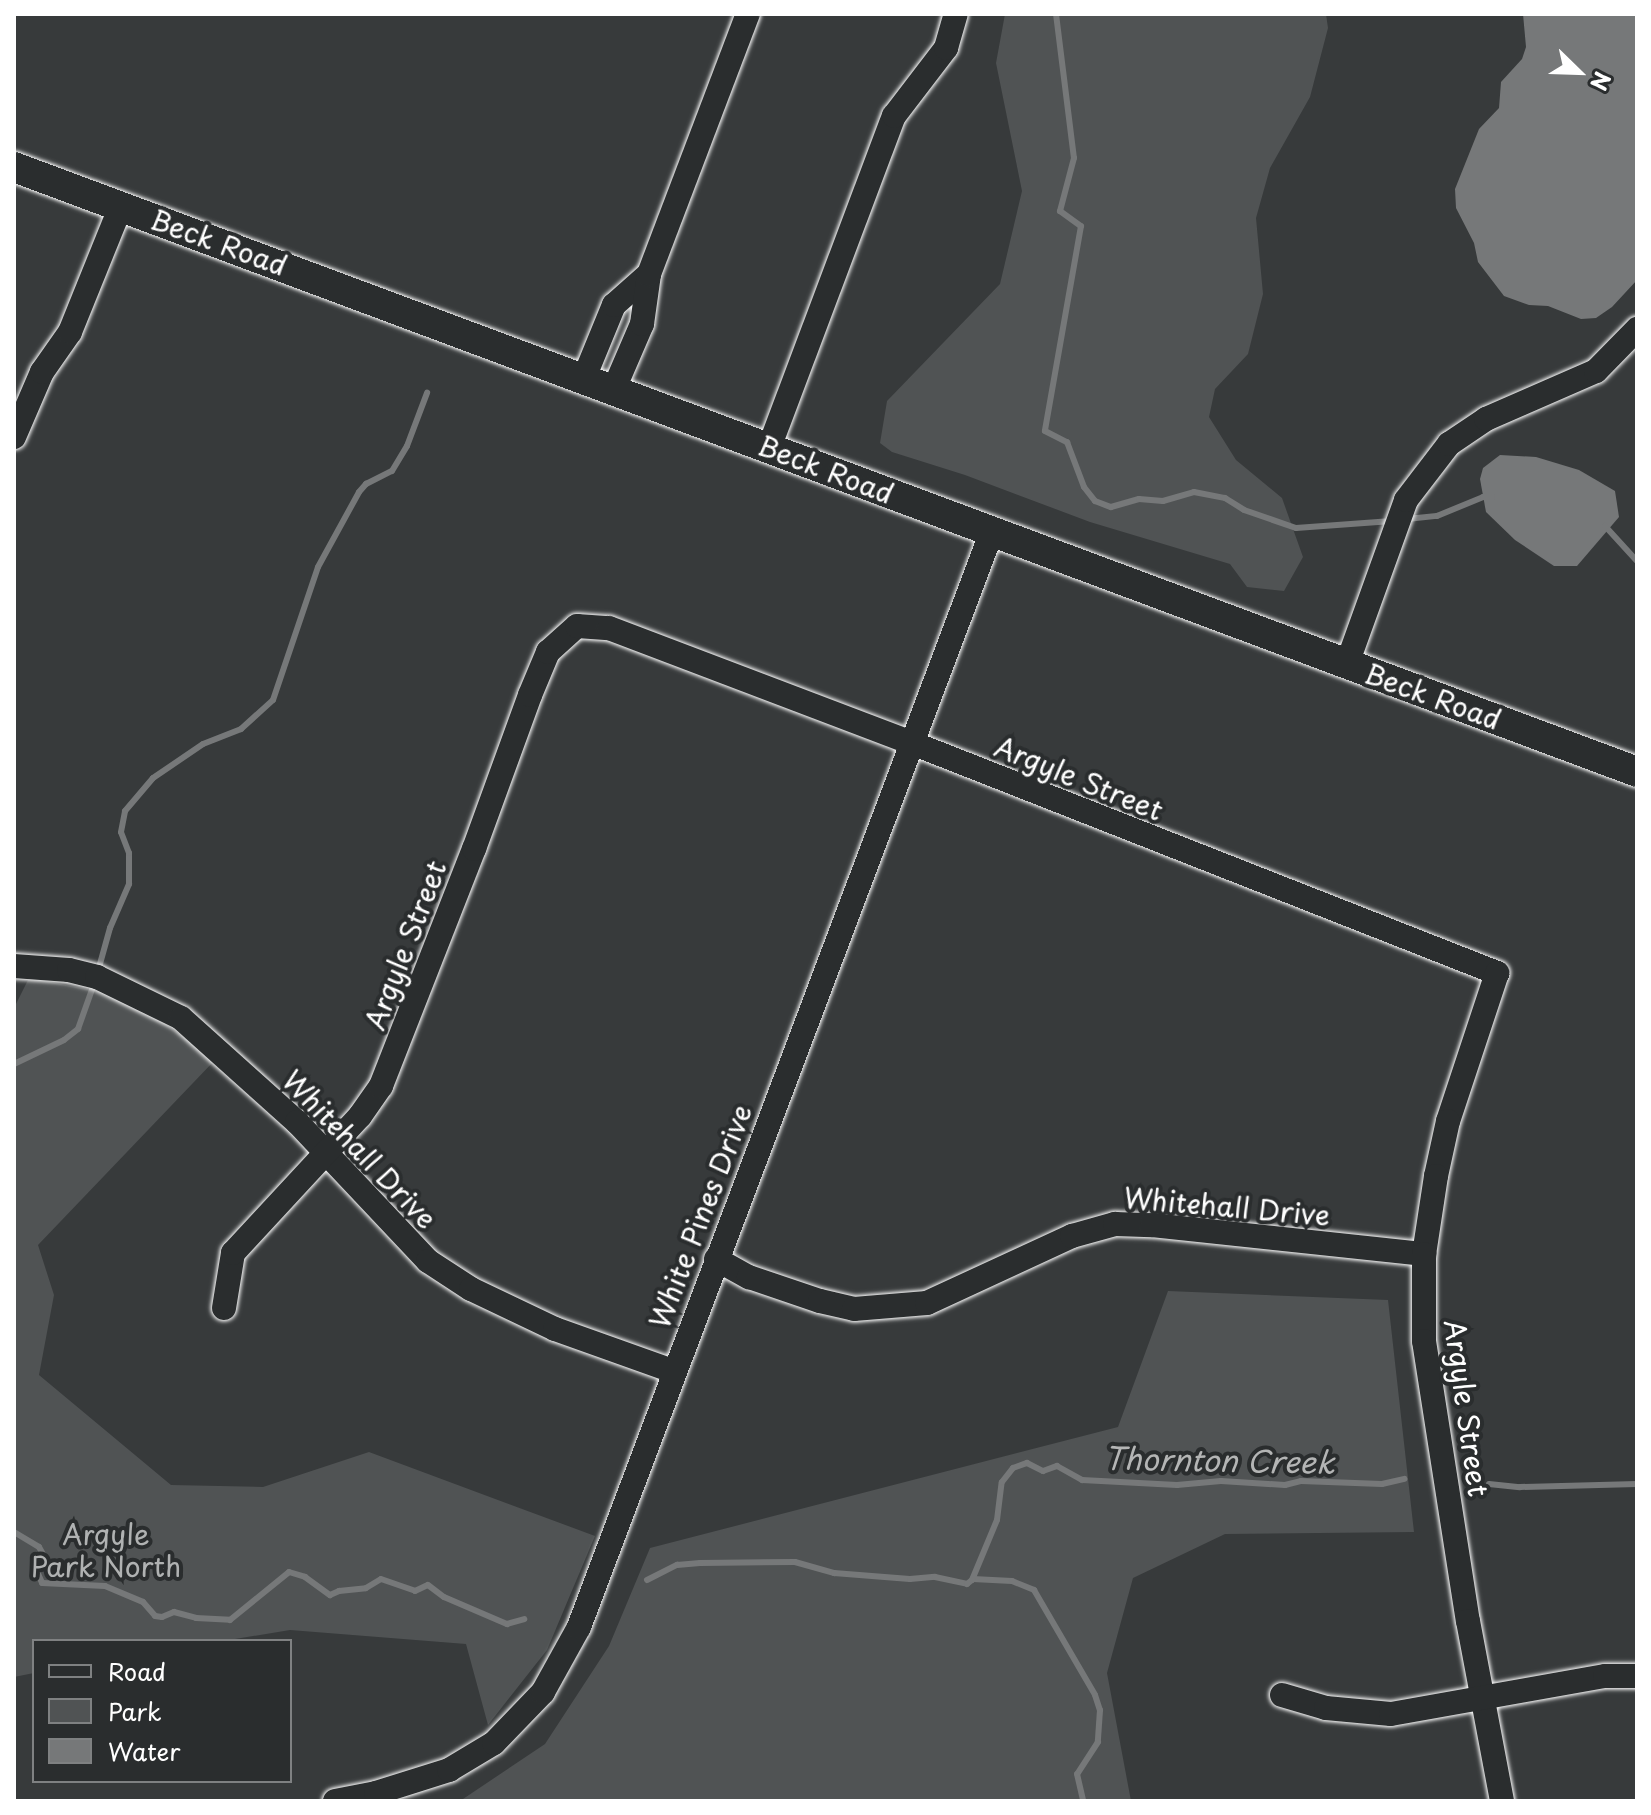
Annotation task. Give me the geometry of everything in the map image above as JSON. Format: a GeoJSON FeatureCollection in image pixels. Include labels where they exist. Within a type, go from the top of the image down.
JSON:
{"type":"FeatureCollection","features":[{"type":"Feature","properties":{"kind":"main road","name":"Beck Road"},"geometry":{"type":"LineString","coordinates":[[14,167],[1637,772]]}},
{"type":"Feature","properties":{"kind":"street"},"geometry":{"type":"LineString","coordinates":[[614,389],[642,324],[649,274],[748,14]]}},
{"type":"Feature","properties":{"kind":"street"},"geometry":{"type":"LineString","coordinates":[[769,448],[894,116],[946,48],[956,14]]}},
{"type":"Feature","properties":{"kind":"street"},"geometry":{"type":"LineString","coordinates":[[16,427],[42,372],[70,332],[121,206]]}},
{"type":"Feature","properties":{"kind":"street"},"geometry":{"type":"LineString","coordinates":[[584,378],[614,305],[649,274]]}},
{"type":"Feature","properties":{"kind":"street"},"geometry":{"type":"LineString","coordinates":[[1347,664],[1406,500],[1449,444],[1486,419],[1596,371],[1637,329]]}},
{"type":"Feature","properties":{"kind":"street","name":"White Pines Drive"},"geometry":{"type":"LineString","coordinates":[[335,1801],[376,1793],[449,1770],[494,1743],[543,1692],[579,1627],[992,531]]}},
{"type":"Feature","properties":{"kind":"street","name":"Argyle Street"},"geometry":{"type":"LineString","coordinates":[[224,1308],[233,1253],[360,1116],[381,1086],[548,652],[577,626],[609,628],[912,743],[1497,973],[1448,1121],[1424,1254],[1424,1341],[1502,1801]]}},
{"type":"Feature","properties":{"kind":"street","name":"Whitehall Drive"},"geometry":{"type":"LineString","coordinates":[[14,966],[69,970],[97,977],[181,1018],[325,1151],[428,1261],[471,1289],[555,1329],[673,1371]]}},
{"type":"Feature","properties":{"kind":"street","name":"Whitehall Drive"},"geometry":{"type":"LineString","coordinates":[[716,1259],[763,1282],[854,1309],[927,1303],[1072,1236],[1115,1224],[1152,1225],[1424,1254]]}},
{"type":"Feature","properties":{"kind":"street"},"geometry":{"type":"LineString","coordinates":[[1282,1695],[1326,1708],[1391,1714],[1483,1695],[1605,1676],[1637,1676]]}},
{"type":"Feature","properties":{"kind":"green space"},"geometry":{"type":"Polygon","coordinates":[[[1005,14],[1326,14],[1328,28],[1310,97],[1270,168],[1256,218],[1263,294],[1248,354],[1215,389],[1209,417],[1236,460],[1282,498],[1303,557],[1284,591],[1247,587],[1230,564],[1090,522],[965,475],[892,452],[880,443],[887,401],[1000,284],[1022,191],[996,63],[1005,14]]]}},
{"type":"Feature","properties":{"kind":"green space","name":"Argyle Park North"},"geometry":{"type":"Polygon","coordinates":[[[29,978],[102,992],[161,1021],[215,1060],[38,1245],[54,1295],[39,1375],[171,1485],[263,1487],[369,1452],[595,1536],[547,1650],[488,1725],[466,1644],[290,1630],[235,1639],[32,1639],[32,1673],[14,1677],[14,1008],[29,978]]]}},
{"type":"Feature","properties":{"kind":"green space"},"geometry":{"type":"Polygon","coordinates":[[[1168,1291],[1388,1300],[1414,1532],[1225,1534],[1133,1578],[1107,1673],[1131,1801],[460,1801],[545,1744],[609,1646],[650,1548],[1118,1427],[1168,1291]]]}},
{"type":"Feature","properties":{"kind":"water"},"geometry":{"type":"Polygon","coordinates":[[[1523,14],[1637,14],[1637,280],[1612,307],[1596,318],[1581,319],[1548,306],[1529,305],[1504,296],[1478,262],[1474,243],[1456,208],[1455,189],[1479,129],[1499,108],[1501,82],[1522,59],[1526,47],[1523,14]]]}},
{"type":"Feature","properties":{"kind":"water"},"geometry":{"type":"Polygon","coordinates":[[[1500,455],[1536,457],[1579,470],[1615,491],[1619,517],[1577,566],[1554,566],[1515,540],[1486,512],[1480,479],[1483,468],[1500,455]]]}},
{"type":"Feature","properties":{"kind":"waterway"},"geometry":{"type":"LineString","coordinates":[[1056,14],[1074,158],[1060,211],[1081,226],[1045,431],[1067,442],[1084,487],[1095,501],[1111,507],[1139,499],[1163,501],[1194,492],[1225,498],[1244,510],[1296,528],[1392,521]]}},
{"type":"Feature","properties":{"kind":"waterway"},"geometry":{"type":"LineString","coordinates":[[98,971],[110,928],[129,884],[129,853],[121,832],[125,811],[153,778],[203,744],[241,729],[273,700],[318,567],[359,492],[366,484],[392,471],[407,446],[427,393]]}},
{"type":"Feature","properties":{"kind":"waterway"},"geometry":{"type":"LineString","coordinates":[[1407,519],[1437,516],[1483,497],[1492,497]]}},
{"type":"Feature","properties":{"kind":"waterway"},"geometry":{"type":"LineString","coordinates":[[1605,526],[1637,561]]}},
{"type":"Feature","properties":{"kind":"waterway"},"geometry":{"type":"LineString","coordinates":[[14,1064],[64,1040],[78,1029],[95,981]]}},
{"type":"Feature","properties":{"kind":"waterway","name":"Thornton Creek"},"geometry":{"type":"LineString","coordinates":[[647,1580],[677,1565],[795,1562],[834,1573],[910,1579],[935,1577],[967,1584],[972,1580],[997,1520],[1002,1482],[1013,1468],[1027,1463],[1043,1471],[1057,1466],[1082,1480],[1177,1485],[1221,1481],[1285,1485],[1301,1481],[1382,1484],[1404,1479]]}},
{"type":"Feature","properties":{"kind":"waterway","name":"Thornton Creek"},"geometry":{"type":"LineString","coordinates":[[1489,1484],[1520,1487],[1637,1484]]}},
{"type":"Feature","properties":{"kind":"waterway","name":"Thornton Creek"},"geometry":{"type":"LineString","coordinates":[[14,1532],[39,1547],[44,1556],[35,1567],[42,1583],[105,1586],[143,1602],[155,1616],[162,1617],[174,1612],[196,1618],[230,1620],[289,1572],[305,1577],[330,1595],[366,1588],[381,1579],[415,1591],[428,1585],[444,1597],[507,1624],[524,1619]]}},
{"type":"Feature","properties":{"kind":"waterway"},"geometry":{"type":"LineString","coordinates":[[973,1579],[1012,1581],[1034,1590],[1095,1695],[1100,1710],[1098,1742],[1077,1774],[1083,1801]]}}]}
